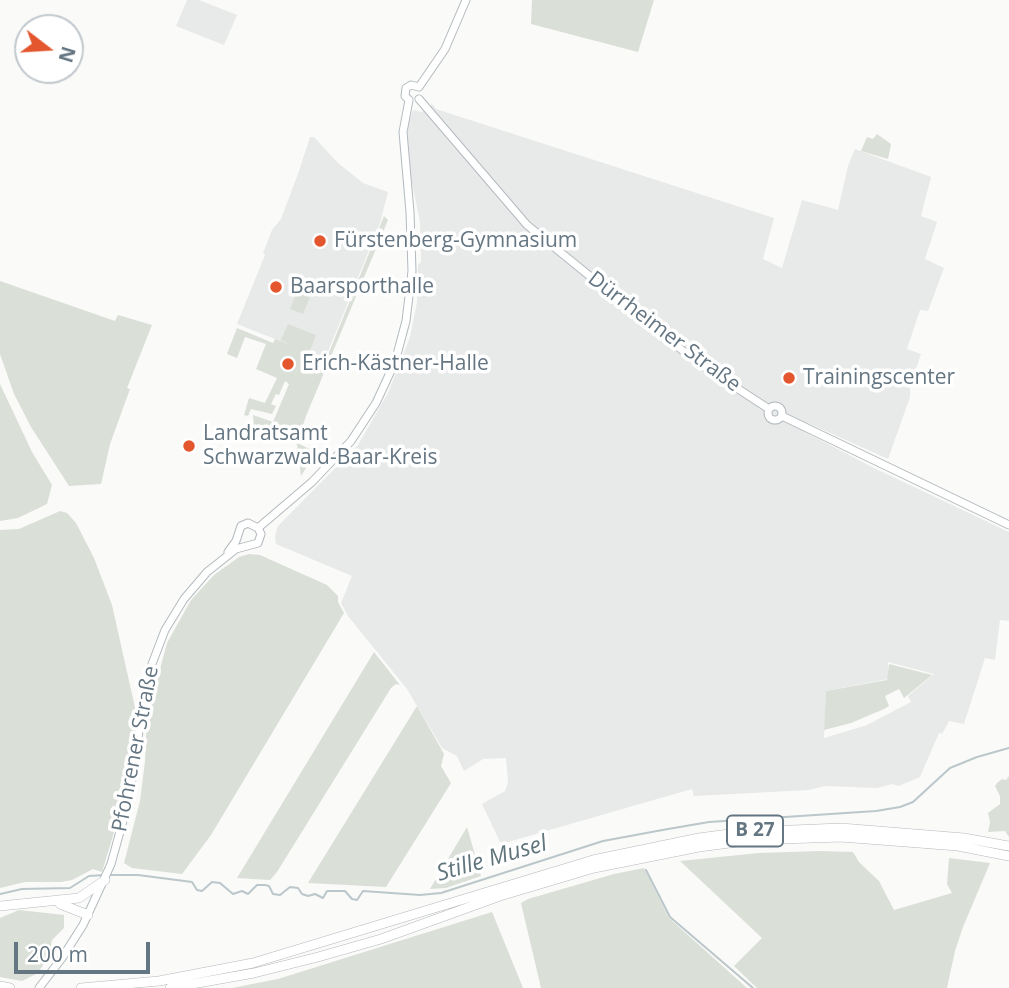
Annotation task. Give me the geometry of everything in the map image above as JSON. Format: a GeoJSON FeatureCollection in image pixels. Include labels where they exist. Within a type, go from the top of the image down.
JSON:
{"type":"FeatureCollection","features":[{"type":"Feature","properties":{"kind":"highway","name":"B 27"},"geometry":{"type":"LineString","coordinates":[[81,988],[159,981],[253,963],[593,860],[699,838],[744,832],[841,828],[964,838],[1009,846]]}},
{"type":"Feature","properties":{"kind":"highway","name":"B 27"},"geometry":{"type":"LineString","coordinates":[[170,988],[254,973],[318,957],[381,939],[500,895],[594,868],[699,847],[752,840],[841,836],[958,846],[1009,856]]}},
{"type":"Feature","properties":{"kind":"highway"},"geometry":{"type":"LineString","coordinates":[[0,906],[20,902],[73,900],[85,895],[105,880]]}},
{"type":"Feature","properties":{"kind":"highway"},"geometry":{"type":"LineString","coordinates":[[73,900],[85,905],[88,915]]}},
{"type":"Feature","properties":{"kind":"highway"},"geometry":{"type":"LineString","coordinates":[[51,902],[88,915]]}},
{"type":"Feature","properties":{"kind":"highway"},"geometry":{"type":"LineString","coordinates":[[0,986],[10,988]]}},
{"type":"Feature","properties":{"kind":"main road"},"geometry":{"type":"LineString","coordinates":[[419,87],[446,49],[466,0]]}},
{"type":"Feature","properties":{"kind":"main road"},"geometry":{"type":"LineString","coordinates":[[409,100],[405,96],[406,88],[411,85],[419,87]]}},
{"type":"Feature","properties":{"kind":"main road"},"geometry":{"type":"LineString","coordinates":[[409,100],[419,99],[419,87]]}},
{"type":"Feature","properties":{"kind":"main road","name":"Dürrheimer Straße"},"geometry":{"type":"LineString","coordinates":[[419,99],[527,225],[692,358],[769,409],[771,419],[777,420],[782,416],[1009,525]]}},
{"type":"Feature","properties":{"kind":"main road"},"geometry":{"type":"LineString","coordinates":[[258,528],[312,482],[351,441],[376,402],[395,362],[406,321],[412,271],[403,132],[409,100]]}},
{"type":"Feature","properties":{"kind":"main road"},"geometry":{"type":"LineString","coordinates":[[252,523],[258,528],[261,534],[258,543],[247,546],[241,543],[238,537],[239,529],[244,524],[252,523]]}},
{"type":"Feature","properties":{"kind":"main road","name":"Pfohrener Straße"},"geometry":{"type":"LineString","coordinates":[[39,988],[88,915],[111,864],[129,799],[142,701],[164,630],[184,598],[225,556],[238,537]]}},
{"type":"Feature","properties":{"kind":"main road","name":"Pfohrener Straße"},"geometry":{"type":"LineString","coordinates":[[225,556],[247,546]]}},
{"type":"Feature","properties":{"kind":"shaded area"},"geometry":{"type":"Polygon","coordinates":[[[187,0],[199,0],[237,15],[224,45],[176,26],[187,0]]]}},
{"type":"Feature","properties":{"kind":"shaded area"},"geometry":{"type":"Polygon","coordinates":[[[532,0],[654,0],[638,52],[531,24],[532,0]]]}},
{"type":"Feature","properties":{"kind":"shaded area"},"geometry":{"type":"Polygon","coordinates":[[[432,104],[436,109],[774,218],[763,259],[782,268],[802,200],[838,210],[848,166],[855,149],[931,177],[921,216],[937,222],[925,259],[944,268],[928,311],[920,310],[907,349],[921,354],[910,387],[910,397],[888,459],[808,423],[801,430],[1009,532],[1009,621],[1000,620],[995,660],[985,658],[964,724],[949,721],[942,734],[939,733],[920,777],[899,786],[892,784],[877,788],[825,786],[809,790],[694,796],[692,789],[501,844],[482,804],[505,791],[508,782],[506,758],[483,759],[464,771],[457,756],[442,748],[407,689],[348,616],[341,603],[352,576],[276,544],[278,526],[358,445],[388,393],[410,337],[417,302],[418,265],[421,262],[420,222],[411,178],[407,127],[413,110],[422,112],[432,104]],[[888,662],[888,679],[826,691],[824,738],[867,725],[911,702],[908,696],[934,674],[888,662]]]}},
{"type":"Feature","properties":{"kind":"shaded area"},"geometry":{"type":"Polygon","coordinates":[[[877,134],[891,144],[888,159],[861,151],[867,137],[873,139],[877,134]]]}},
{"type":"Feature","properties":{"kind":"shaded area","name":"Fürstenberg-Gymnasium"},"geometry":{"type":"Polygon","coordinates":[[[310,137],[314,137],[338,163],[363,183],[388,192],[380,223],[325,359],[237,324],[265,255],[263,253],[272,230],[281,219],[310,137]]]}},
{"type":"Feature","properties":{"kind":"shaded area"},"geometry":{"type":"Polygon","coordinates":[[[384,216],[388,220],[297,443],[316,452],[301,476],[297,444],[254,427],[253,415],[273,422],[289,384],[285,381],[279,395],[276,394],[271,404],[276,406],[272,414],[251,409],[248,416],[244,415],[249,398],[265,403],[277,378],[256,369],[266,344],[245,337],[237,358],[227,354],[237,328],[273,343],[275,339],[291,345],[281,340],[288,324],[316,335],[309,353],[326,360],[384,216]]]}},
{"type":"Feature","properties":{"kind":"shaded area"},"geometry":{"type":"Polygon","coordinates":[[[0,281],[115,321],[118,315],[152,325],[127,388],[130,389],[110,444],[101,484],[69,486],[31,427],[14,394],[0,354],[0,281]]]}},
{"type":"Feature","properties":{"kind":"shaded area"},"geometry":{"type":"Polygon","coordinates":[[[301,282],[314,287],[303,314],[290,309],[301,282]]]}},
{"type":"Feature","properties":{"kind":"shaded area"},"geometry":{"type":"Polygon","coordinates":[[[0,384],[32,452],[52,485],[47,504],[18,518],[0,521],[0,384]]]}},
{"type":"Feature","properties":{"kind":"shaded area"},"geometry":{"type":"Polygon","coordinates":[[[60,511],[67,513],[76,523],[94,558],[112,605],[136,712],[127,789],[102,872],[93,869],[72,880],[25,882],[0,888],[0,530],[19,529],[60,511]]]}},
{"type":"Feature","properties":{"kind":"shaded area"},"geometry":{"type":"Polygon","coordinates":[[[260,555],[327,585],[338,596],[344,613],[211,835],[182,874],[132,868],[124,863],[140,801],[147,718],[167,643],[191,600],[214,575],[239,557],[260,555]]]}},
{"type":"Feature","properties":{"kind":"shaded area"},"geometry":{"type":"Polygon","coordinates":[[[374,652],[400,685],[396,684],[391,688],[277,872],[270,880],[237,878],[374,652]]]}},
{"type":"Feature","properties":{"kind":"shaded area"},"geometry":{"type":"Polygon","coordinates":[[[889,664],[932,675],[904,698],[899,689],[885,696],[889,706],[884,709],[851,723],[824,730],[826,691],[887,680],[889,664]]]}},
{"type":"Feature","properties":{"kind":"shaded area"},"geometry":{"type":"Polygon","coordinates":[[[417,706],[444,754],[441,766],[451,783],[386,887],[308,883],[417,706]]]}},
{"type":"Feature","properties":{"kind":"shaded area"},"geometry":{"type":"Polygon","coordinates":[[[1009,776],[1009,837],[1005,831],[988,832],[988,813],[1000,804],[1000,796],[995,786],[1009,776]]]}},
{"type":"Feature","properties":{"kind":"shaded area"},"geometry":{"type":"Polygon","coordinates":[[[467,827],[481,876],[446,888],[430,889],[467,827]]]}},
{"type":"Feature","properties":{"kind":"shaded area"},"geometry":{"type":"Polygon","coordinates":[[[853,852],[859,862],[879,881],[894,910],[952,893],[947,884],[949,858],[990,863],[963,927],[947,988],[757,988],[734,966],[762,938],[680,861],[759,853],[853,852]]]}},
{"type":"Feature","properties":{"kind":"shaded area"},"geometry":{"type":"Polygon","coordinates":[[[644,868],[669,918],[747,988],[541,988],[521,903],[614,874],[644,868]]]}},
{"type":"Feature","properties":{"kind":"shaded area"},"geometry":{"type":"Polygon","coordinates":[[[19,910],[64,915],[64,928],[52,940],[49,956],[38,973],[22,981],[0,977],[0,918],[19,910]]]}},
{"type":"Feature","properties":{"kind":"shaded area"},"geometry":{"type":"Polygon","coordinates":[[[492,912],[523,988],[232,988],[278,979],[492,912]]]}},
{"type":"Feature","properties":{"kind":"waterway","name":"Stille Musel"},"geometry":{"type":"LineString","coordinates":[[109,875],[138,875],[192,882],[197,890],[202,891],[212,882],[220,883],[233,894],[242,891],[248,894],[257,885],[269,886],[273,894],[280,895],[290,887],[298,888],[302,894],[315,894],[323,898],[327,891],[345,891],[352,899],[357,900],[363,891],[420,895],[441,893],[603,841],[709,822],[876,811],[900,807],[913,802],[950,768],[1009,748]]}},
{"type":"Feature","properties":{"kind":"waterway"},"geometry":{"type":"LineString","coordinates":[[646,870],[670,917],[753,988]]}},
{"type":"Feature","properties":{"kind":"waterway","name":"Stille Musel"},"geometry":{"type":"LineString","coordinates":[[0,894],[22,889],[70,888],[89,876],[104,875]]}},
{"type":"Feature","properties":{"kind":"place","name":"Fürstenberg-Gymnasium"},"geometry":{"type":"Point","coordinates":[320,241]}},
{"type":"Feature","properties":{"kind":"place","name":"Baarsporthalle"},"geometry":{"type":"Point","coordinates":[276,287]}},
{"type":"Feature","properties":{"kind":"place","name":"Erich-Kästner-Halle"},"geometry":{"type":"Point","coordinates":[288,364]}},
{"type":"Feature","properties":{"kind":"place","name":"Trainingscenter"},"geometry":{"type":"Point","coordinates":[789,378]}},
{"type":"Feature","properties":{"kind":"place","name":"Landratsamt Schwarzwald-Baar-Kreis"},"geometry":{"type":"Point","coordinates":[189,446]}}]}
